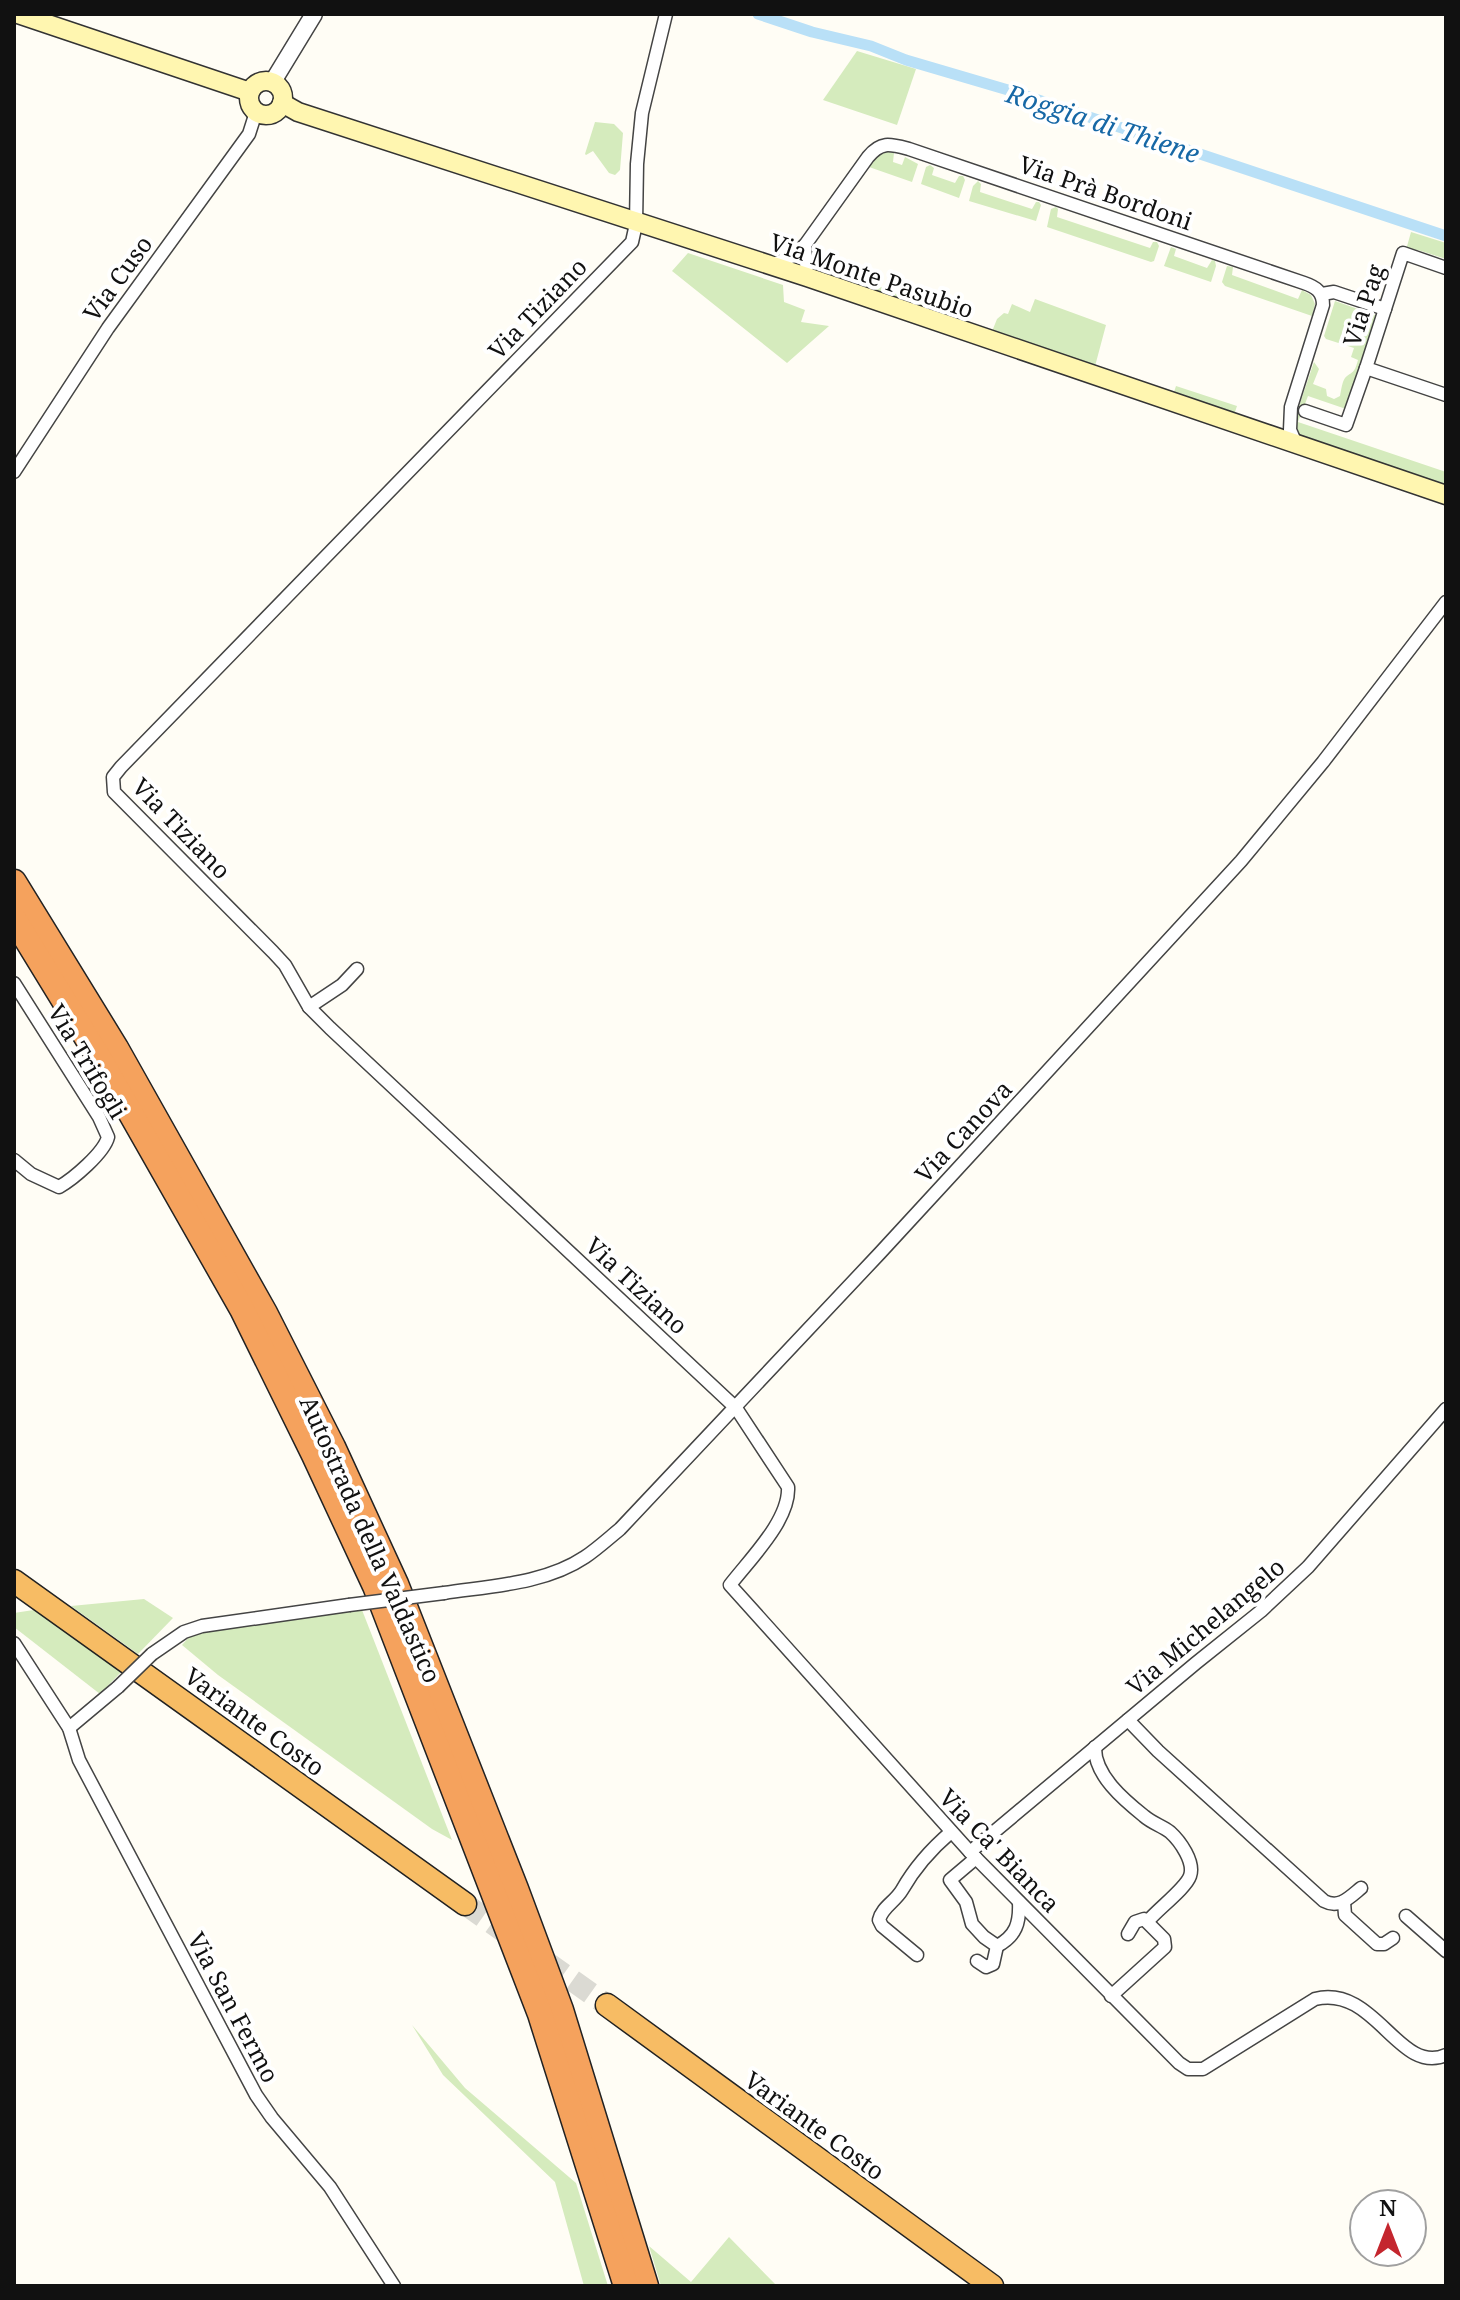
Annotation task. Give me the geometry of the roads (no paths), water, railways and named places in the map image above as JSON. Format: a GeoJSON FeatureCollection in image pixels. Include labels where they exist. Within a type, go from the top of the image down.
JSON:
{"type":"FeatureCollection","features":[{"type":"Feature","properties":{"kind":"highway","name":"Autostrada della Valdastico"},"geometry":{"type":"LineString","coordinates":[[14,882],[116,1048],[265,1313],[333,1447],[396,1584],[561,2010],[646,2286]]}},
{"type":"Feature","properties":{"kind":"highway","name":"Autostrada della Valdastico"},"geometry":{"type":"LineString","coordinates":[[14,919],[101,1061],[242,1309],[375,1586],[535,2000],[626,2286]]}},
{"type":"Feature","properties":{"kind":"highway","name":"Variante Costo"},"geometry":{"type":"LineString","coordinates":[[14,1581],[465,1904]]}},
{"type":"Feature","properties":{"kind":"highway","name":"Variante Costo"},"geometry":{"type":"LineString","coordinates":[[607,2005],[992,2286]]}},
{"type":"Feature","properties":{"kind":"main road"},"geometry":{"type":"LineString","coordinates":[[18,14],[250,92]]}},
{"type":"Feature","properties":{"kind":"main road"},"geometry":{"type":"LineString","coordinates":[[272,83],[280,89],[282,103],[271,114],[256,112],[250,103],[250,92],[257,84],[272,83]]}},
{"type":"Feature","properties":{"kind":"main road","name":"Via Monte Pasubio"},"geometry":{"type":"LineString","coordinates":[[282,103],[298,112],[807,277],[1446,495]]}},
{"type":"Feature","properties":{"kind":"street"},"geometry":{"type":"LineString","coordinates":[[272,83],[314,14]]}},
{"type":"Feature","properties":{"kind":"street"},"geometry":{"type":"LineString","coordinates":[[636,224],[642,113],[666,14]]}},
{"type":"Feature","properties":{"kind":"street","name":"Via Cuso"},"geometry":{"type":"LineString","coordinates":[[14,472],[108,328],[249,134],[256,112]]}},
{"type":"Feature","properties":{"kind":"street","name":"Via Prà Bordoni"},"geometry":{"type":"LineString","coordinates":[[770,265],[791,257],[805,245],[875,148],[886,143],[1316,287],[1322,294]]}},
{"type":"Feature","properties":{"kind":"street","name":"Via Tiziano"},"geometry":{"type":"LineString","coordinates":[[636,224],[632,242],[121,767],[113,777],[114,792],[285,965],[309,1007],[736,1408]]}},
{"type":"Feature","properties":{"kind":"street"},"geometry":{"type":"LineString","coordinates":[[805,245],[807,277]]}},
{"type":"Feature","properties":{"kind":"street","name":"Via Pag"},"geometry":{"type":"LineString","coordinates":[[1305,411],[1346,425],[1403,253],[1446,268]]}},
{"type":"Feature","properties":{"kind":"street"},"geometry":{"type":"LineString","coordinates":[[1297,446],[1290,430],[1291,407],[1323,305],[1322,294],[1334,292],[1385,309]]}},
{"type":"Feature","properties":{"kind":"street","name":"Via Pag"},"geometry":{"type":"LineString","coordinates":[[1366,368],[1446,395]]}},
{"type":"Feature","properties":{"kind":"street"},"geometry":{"type":"LineString","coordinates":[[1264,435],[1275,428],[1291,407]]}},
{"type":"Feature","properties":{"kind":"street","name":"Via Canova"},"geometry":{"type":"LineString","coordinates":[[69,1728],[152,1654],[184,1632],[202,1626],[523,1581],[583,1558],[620,1529],[736,1408],[1250,851],[1446,602]]}},
{"type":"Feature","properties":{"kind":"street"},"geometry":{"type":"LineString","coordinates":[[309,1007],[342,985],[357,969]]}},
{"type":"Feature","properties":{"kind":"street","name":"Via Trifogli"},"geometry":{"type":"LineString","coordinates":[[14,983],[99,1117],[108,1137],[102,1150],[59,1187],[31,1174],[14,1160]]}},
{"type":"Feature","properties":{"kind":"street","name":"Via Ca' Bianca"},"geometry":{"type":"LineString","coordinates":[[736,1408],[789,1492],[786,1507],[776,1525],[730,1585],[951,1832],[1179,2063],[1196,2071],[1315,1999],[1325,1996],[1352,2002],[1421,2057],[1435,2059],[1446,2055]]}},
{"type":"Feature","properties":{"kind":"street","name":"Via Michelangelo"},"geometry":{"type":"LineString","coordinates":[[997,1946],[972,1924],[966,1902],[950,1880],[973,1855],[1095,1747],[1261,1611],[1308,1567],[1446,1409]]}},
{"type":"Feature","properties":{"kind":"street","name":"Via San Fermo"},"geometry":{"type":"LineString","coordinates":[[14,1643],[69,1728],[79,1760],[256,2095],[330,2187],[394,2286]]}},
{"type":"Feature","properties":{"kind":"street"},"geometry":{"type":"LineString","coordinates":[[1128,1720],[1319,1897],[1333,1904],[1344,1902],[1361,1888]]}},
{"type":"Feature","properties":{"kind":"street"},"geometry":{"type":"LineString","coordinates":[[1095,1747],[1097,1765],[1114,1787],[1146,1819],[1175,1836],[1191,1868],[1188,1880],[1148,1921]]}},
{"type":"Feature","properties":{"kind":"street"},"geometry":{"type":"LineString","coordinates":[[917,1955],[879,1920],[919,1863],[951,1832]]}},
{"type":"Feature","properties":{"kind":"street"},"geometry":{"type":"LineString","coordinates":[[977,1961],[986,1967],[993,1964],[997,1946],[1014,1934],[1020,1915],[1019,1902]]}},
{"type":"Feature","properties":{"kind":"street"},"geometry":{"type":"LineString","coordinates":[[1344,1902],[1345,1915],[1377,1944],[1384,1944],[1393,1938]]}},
{"type":"Feature","properties":{"kind":"street"},"geometry":{"type":"LineString","coordinates":[[1406,1916],[1446,1951]]}},
{"type":"Feature","properties":{"kind":"street"},"geometry":{"type":"LineString","coordinates":[[1111,1996],[1165,1947],[1164,1939],[1148,1921],[1139,1919],[1128,1934]]}},
{"type":"Feature","properties":{"kind":"waterway","name":"Roggia di Thiene"},"geometry":{"type":"LineString","coordinates":[[758,14],[1008,90],[1446,236]]}},
{"type":"Feature","properties":{"kind":"tunnel"},"geometry":{"type":"LineString","coordinates":[[465,1904],[607,2005]]}}]}
